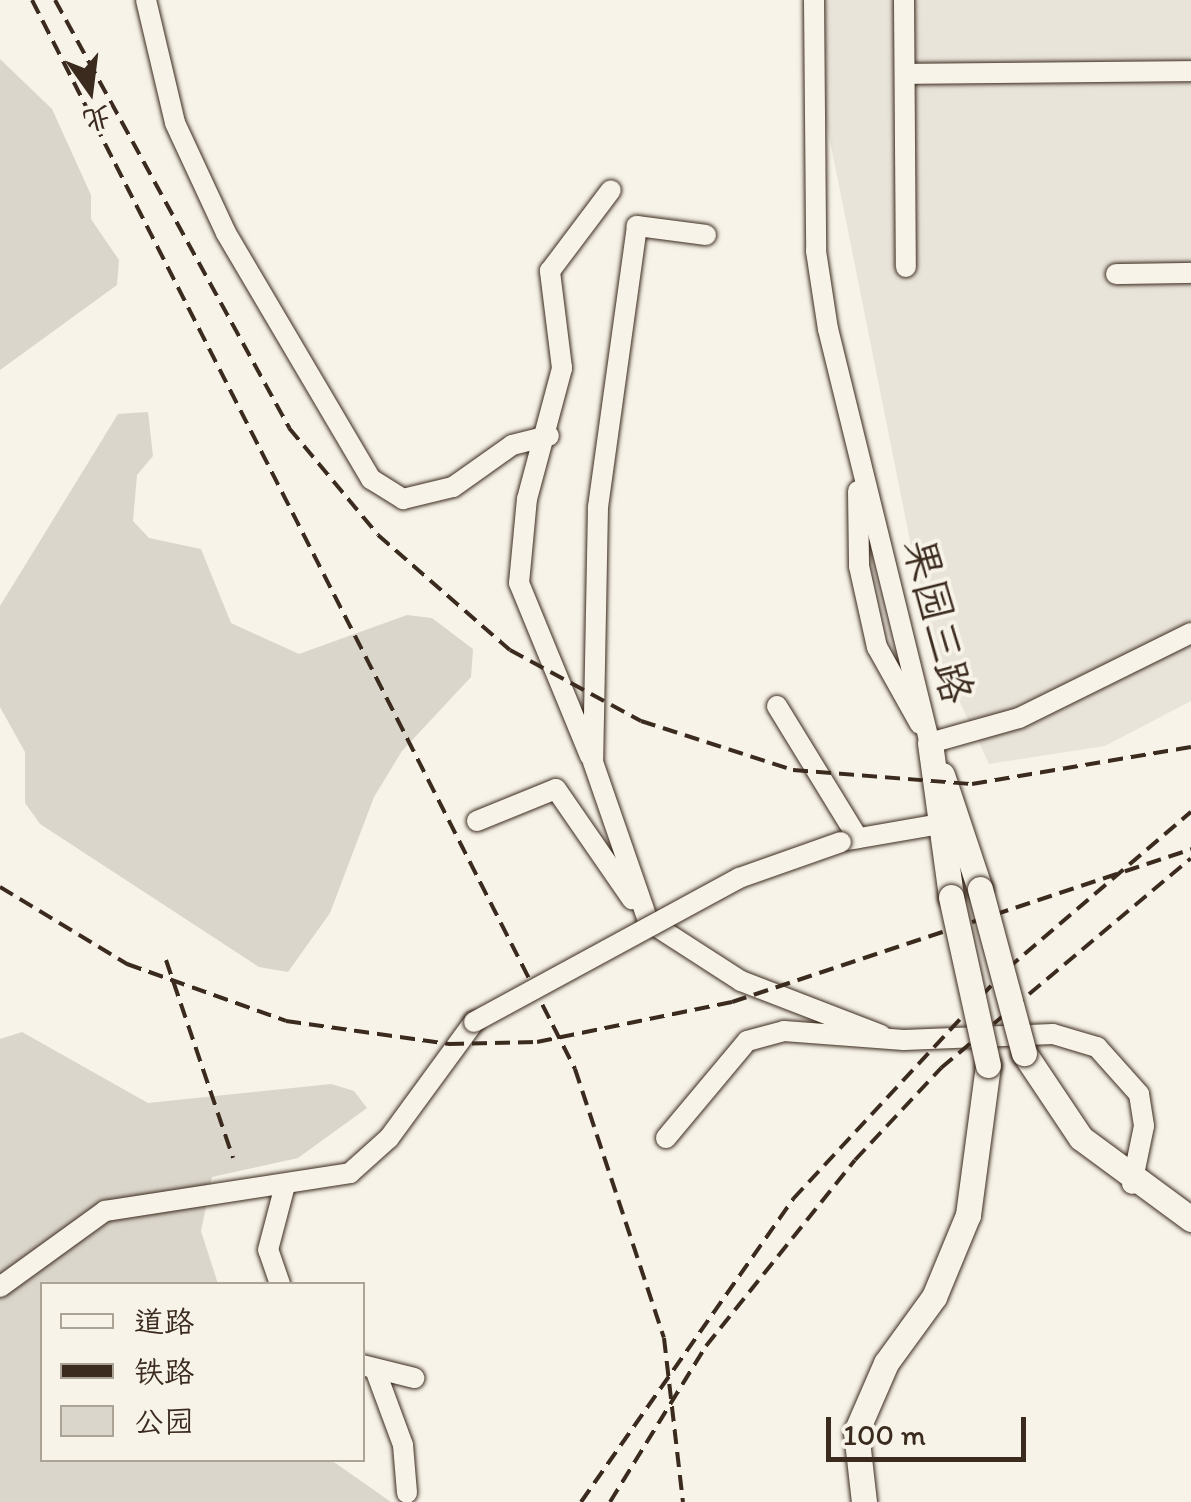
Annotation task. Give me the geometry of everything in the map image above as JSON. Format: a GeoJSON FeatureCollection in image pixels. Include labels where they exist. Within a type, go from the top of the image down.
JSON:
{"type":"FeatureCollection","features":[{"type":"Feature","properties":{"kind":"main road"},"geometry":{"type":"LineString","coordinates":[[864,1502],[856,1432],[886,1363],[934,1297],[979,1175],[988,1065],[951,897],[948,823],[930,744]]}},
{"type":"Feature","properties":{"kind":"main road"},"geometry":{"type":"LineString","coordinates":[[948,823],[980,888],[1024,1053],[1082,1138],[1132,1184],[1191,1219]]}},
{"type":"Feature","properties":{"kind":"street"},"geometry":{"type":"LineString","coordinates":[[146,0],[175,123],[226,233],[370,479],[403,499],[453,487],[512,445],[548,436]]}},
{"type":"Feature","properties":{"kind":"street","name":"果园三路"},"geometry":{"type":"LineString","coordinates":[[814,0],[816,251],[857,462],[930,744]]}},
{"type":"Feature","properties":{"kind":"street"},"geometry":{"type":"LineString","coordinates":[[904,0],[906,267]]}},
{"type":"Feature","properties":{"kind":"street"},"geometry":{"type":"LineString","coordinates":[[904,74],[1191,71]]}},
{"type":"Feature","properties":{"kind":"street"},"geometry":{"type":"LineString","coordinates":[[611,190],[550,271],[562,368],[548,436],[527,499],[519,583],[593,762],[648,921]]}},
{"type":"Feature","properties":{"kind":"street"},"geometry":{"type":"LineString","coordinates":[[593,762],[598,507],[637,226],[706,234]]}},
{"type":"Feature","properties":{"kind":"street"},"geometry":{"type":"LineString","coordinates":[[1116,274],[1191,273]]}},
{"type":"Feature","properties":{"kind":"street","name":"果园三路"},"geometry":{"type":"LineString","coordinates":[[857,462],[859,566],[876,647],[930,744]]}},
{"type":"Feature","properties":{"kind":"street"},"geometry":{"type":"LineString","coordinates":[[930,744],[1019,718],[1191,633]]}},
{"type":"Feature","properties":{"kind":"street"},"geometry":{"type":"LineString","coordinates":[[778,706],[849,840]]}},
{"type":"Feature","properties":{"kind":"street"},"geometry":{"type":"LineString","coordinates":[[477,821],[556,790],[648,921],[741,982],[881,1035]]}},
{"type":"Feature","properties":{"kind":"street"},"geometry":{"type":"LineString","coordinates":[[0,1287],[105,1211],[350,1173],[389,1138],[474,1022],[672,911],[849,840],[948,823]]}},
{"type":"Feature","properties":{"kind":"street"},"geometry":{"type":"LineString","coordinates":[[666,1138],[747,1041],[827,1028],[881,1035],[1054,1034],[1097,1047],[1139,1094],[1144,1126],[1132,1184]]}},
{"type":"Feature","properties":{"kind":"street"},"geometry":{"type":"LineString","coordinates":[[279,1282],[268,1250],[285,1185]]}},
{"type":"Feature","properties":{"kind":"street"},"geometry":{"type":"LineString","coordinates":[[369,1368],[414,1378]]}},
{"type":"Feature","properties":{"kind":"street"},"geometry":{"type":"LineString","coordinates":[[369,1368],[403,1445],[407,1493]]}},
{"type":"Feature","properties":{"kind":"shaded area"},"geometry":{"type":"Polygon","coordinates":[[[825,0],[1191,0],[1191,701],[1105,746],[989,764],[929,636],[826,121],[825,0]]]}},
{"type":"Feature","properties":{"kind":"green space"},"geometry":{"type":"Polygon","coordinates":[[[0,59],[52,109],[91,195],[91,219],[119,260],[117,285],[0,370],[0,59]]]}},
{"type":"Feature","properties":{"kind":"green space"},"geometry":{"type":"Polygon","coordinates":[[[148,412],[153,456],[137,475],[133,521],[149,538],[201,549],[231,623],[299,654],[407,615],[432,618],[473,649],[471,677],[402,751],[374,797],[330,913],[288,972],[259,967],[40,824],[25,803],[25,752],[0,707],[0,606],[118,414],[148,412]]]}},
{"type":"Feature","properties":{"kind":"green space"},"geometry":{"type":"Polygon","coordinates":[[[22,1032],[148,1103],[331,1084],[354,1091],[367,1108],[298,1158],[212,1177],[201,1231],[217,1282],[40,1282],[40,1462],[334,1462],[391,1502],[0,1502],[0,1039],[22,1032]]]}},
{"type":"Feature","properties":{"kind":"railway"},"geometry":{"type":"LineString","coordinates":[[32,0],[575,1069],[664,1338],[683,1502]]}},
{"type":"Feature","properties":{"kind":"railway"},"geometry":{"type":"LineString","coordinates":[[55,0],[289,428],[378,535],[510,650],[641,721],[793,770],[972,784],[1191,747]]}},
{"type":"Feature","properties":{"kind":"railway"},"geometry":{"type":"LineString","coordinates":[[581,1502],[793,1199],[1007,969],[1191,812]]}},
{"type":"Feature","properties":{"kind":"railway"},"geometry":{"type":"LineString","coordinates":[[0,887],[127,964],[286,1021],[449,1044],[537,1042],[732,1002],[1191,849]]}},
{"type":"Feature","properties":{"kind":"railway"},"geometry":{"type":"LineString","coordinates":[[610,1502],[706,1346],[855,1160],[941,1068],[1191,858]]}},
{"type":"Feature","properties":{"kind":"railway"},"geometry":{"type":"LineString","coordinates":[[166,960],[233,1158]]}}]}
